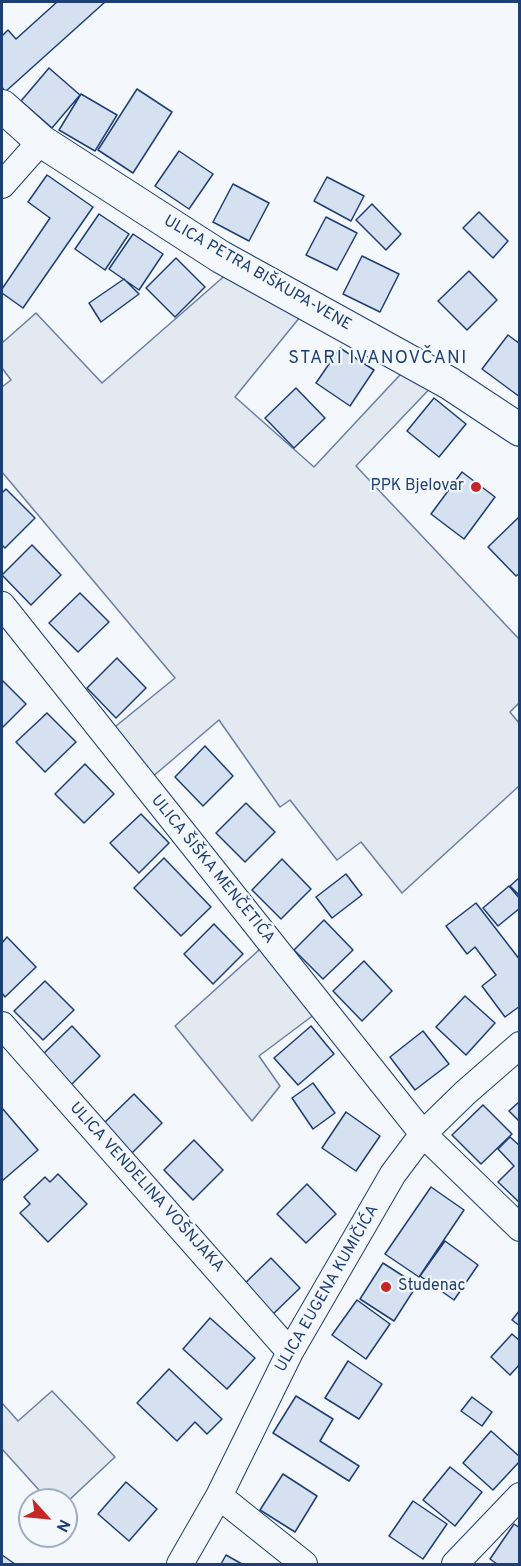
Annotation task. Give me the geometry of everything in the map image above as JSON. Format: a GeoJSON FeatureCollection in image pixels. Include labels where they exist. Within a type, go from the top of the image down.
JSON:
{"type":"FeatureCollection","features":[{"type":"Feature","properties":{"kind":"main road","name":"ULICA PETRA BIŠKUPA-VENE"},"geometry":{"type":"LineString","coordinates":[[2,106],[41,141],[221,257],[449,383],[519,430]]}},
{"type":"Feature","properties":{"kind":"street"},"geometry":{"type":"LineString","coordinates":[[2,184],[41,141]]}},
{"type":"Feature","properties":{"kind":"street","name":"ULICA ŠIŠKA MENČETIĆA"},"geometry":{"type":"LineString","coordinates":[[2,605],[423,1134],[519,1228]]}},
{"type":"Feature","properties":{"kind":"street","name":"ULICA VENDELINA VOŠNJAKA"},"geometry":{"type":"LineString","coordinates":[[2,1025],[290,1352]]}},
{"type":"Feature","properties":{"kind":"street","name":"ULICA EUGENA KUMIČIĆA"},"geometry":{"type":"LineString","coordinates":[[180,1564],[219,1496],[290,1352],[393,1174],[423,1134],[519,1045]]}},
{"type":"Feature","properties":{"kind":"street"},"geometry":{"type":"LineString","coordinates":[[219,1496],[304,1564]]}},
{"type":"Feature","properties":{"kind":"street"},"geometry":{"type":"LineString","coordinates":[[455,1564],[519,1496]]}},
{"type":"Feature","properties":{"kind":"shaded area"},"geometry":{"type":"Polygon","coordinates":[[[237,265],[309,306],[235,397],[314,467],[412,362],[440,378],[356,466],[519,639],[519,703],[510,712],[519,723],[519,786],[402,893],[361,842],[337,860],[290,800],[280,807],[219,720],[144,784],[105,735],[175,678],[2,472],[2,387],[11,380],[2,368],[2,343],[36,313],[102,383],[237,265]]]}},
{"type":"Feature","properties":{"kind":"shaded area"},"geometry":{"type":"Polygon","coordinates":[[[269,941],[323,1008],[259,1056],[280,1086],[252,1121],[175,1026],[269,941]]]}},
{"type":"Feature","properties":{"kind":"shaded area"},"geometry":{"type":"Polygon","coordinates":[[[52,1391],[115,1457],[78,1492],[78,1488],[37,1488],[2,1449],[2,1403],[18,1421],[52,1391]]]}},
{"type":"Feature","properties":{"kind":"building"},"geometry":{"type":"Polygon","coordinates":[[[57,2],[105,2],[5,92],[2,87],[2,36],[8,30],[16,39],[57,2]]]}},
{"type":"Feature","properties":{"kind":"building"},"geometry":{"type":"Polygon","coordinates":[[[49,68],[80,95],[52,128],[21,101],[49,68]]]}},
{"type":"Feature","properties":{"kind":"building"},"geometry":{"type":"Polygon","coordinates":[[[137,89],[172,112],[133,173],[98,150],[137,89]]]}},
{"type":"Feature","properties":{"kind":"building"},"geometry":{"type":"Polygon","coordinates":[[[81,94],[117,115],[95,151],[59,130],[81,94]]]}},
{"type":"Feature","properties":{"kind":"building"},"geometry":{"type":"Polygon","coordinates":[[[179,151],[213,174],[189,209],[155,186],[179,151]]]}},
{"type":"Feature","properties":{"kind":"building"},"geometry":{"type":"Polygon","coordinates":[[[47,175],[93,207],[23,308],[2,293],[2,289],[50,218],[28,202],[47,175]]]}},
{"type":"Feature","properties":{"kind":"building"},"geometry":{"type":"Polygon","coordinates":[[[327,177],[364,196],[351,221],[314,201],[327,177]]]}},
{"type":"Feature","properties":{"kind":"building"},"geometry":{"type":"Polygon","coordinates":[[[233,184],[269,203],[249,241],[213,222],[233,184]]]}},
{"type":"Feature","properties":{"kind":"building"},"geometry":{"type":"Polygon","coordinates":[[[372,204],[401,234],[386,250],[356,220],[372,204]]]}},
{"type":"Feature","properties":{"kind":"building"},"geometry":{"type":"Polygon","coordinates":[[[479,212],[508,241],[493,258],[463,228],[479,212]]]}},
{"type":"Feature","properties":{"kind":"building"},"geometry":{"type":"Polygon","coordinates":[[[99,214],[129,234],[105,270],[75,249],[99,214]]]}},
{"type":"Feature","properties":{"kind":"building"},"geometry":{"type":"Polygon","coordinates":[[[326,217],[357,233],[337,270],[306,255],[326,217]]]}},
{"type":"Feature","properties":{"kind":"building"},"geometry":{"type":"Polygon","coordinates":[[[133,234],[163,254],[139,290],[109,269],[133,234]]]}},
{"type":"Feature","properties":{"kind":"building"},"geometry":{"type":"Polygon","coordinates":[[[362,256],[399,274],[380,312],[343,294],[362,256]]]}},
{"type":"Feature","properties":{"kind":"building"},"geometry":{"type":"Polygon","coordinates":[[[176,258],[205,287],[175,317],[146,288],[176,258]]]}},
{"type":"Feature","properties":{"kind":"building"},"geometry":{"type":"Polygon","coordinates":[[[469,271],[497,300],[467,330],[438,301],[469,271]]]}},
{"type":"Feature","properties":{"kind":"building"},"geometry":{"type":"Polygon","coordinates":[[[124,279],[139,294],[101,322],[89,303],[124,279]]]}},
{"type":"Feature","properties":{"kind":"building"},"geometry":{"type":"Polygon","coordinates":[[[508,335],[520,344],[520,397],[482,369],[508,335]]]}},
{"type":"Feature","properties":{"kind":"building"},"geometry":{"type":"Polygon","coordinates":[[[340,348],[374,370],[350,406],[316,383],[340,348]]]}},
{"type":"Feature","properties":{"kind":"building"},"geometry":{"type":"Polygon","coordinates":[[[296,388],[325,418],[294,448],[265,418],[296,388]]]}},
{"type":"Feature","properties":{"kind":"building"},"geometry":{"type":"Polygon","coordinates":[[[434,398],[466,424],[439,457],[407,431],[434,398]]]}},
{"type":"Feature","properties":{"kind":"building"},"geometry":{"type":"Polygon","coordinates":[[[462,472],[495,497],[464,539],[431,514],[462,472]]]}},
{"type":"Feature","properties":{"kind":"building"},"geometry":{"type":"Polygon","coordinates":[[[6,489],[35,518],[5,548],[2,545],[2,493],[6,489]]]}},
{"type":"Feature","properties":{"kind":"building"},"geometry":{"type":"Polygon","coordinates":[[[520,516],[520,573],[516,576],[488,547],[520,516]]]}},
{"type":"Feature","properties":{"kind":"building"},"geometry":{"type":"Polygon","coordinates":[[[32,545],[61,575],[31,605],[2,575],[32,545]]]}},
{"type":"Feature","properties":{"kind":"building"},"geometry":{"type":"Polygon","coordinates":[[[80,593],[109,622],[78,652],[49,623],[80,593]]]}},
{"type":"Feature","properties":{"kind":"building"},"geometry":{"type":"Polygon","coordinates":[[[117,658],[146,688],[116,718],[87,688],[117,658]]]}},
{"type":"Feature","properties":{"kind":"building"},"geometry":{"type":"Polygon","coordinates":[[[2,680],[26,704],[2,728],[2,680]]]}},
{"type":"Feature","properties":{"kind":"building"},"geometry":{"type":"Polygon","coordinates":[[[47,713],[76,742],[45,772],[16,742],[47,713]]]}},
{"type":"Feature","properties":{"kind":"building"},"geometry":{"type":"Polygon","coordinates":[[[205,746],[233,776],[203,806],[175,777],[205,746]]]}},
{"type":"Feature","properties":{"kind":"building"},"geometry":{"type":"Polygon","coordinates":[[[85,764],[114,794],[84,823],[55,794],[85,764]]]}},
{"type":"Feature","properties":{"kind":"building"},"geometry":{"type":"Polygon","coordinates":[[[246,803],[275,832],[245,862],[216,833],[246,803]]]}},
{"type":"Feature","properties":{"kind":"building"},"geometry":{"type":"Polygon","coordinates":[[[141,814],[169,843],[139,873],[110,843],[141,814]]]}},
{"type":"Feature","properties":{"kind":"building"},"geometry":{"type":"Polygon","coordinates":[[[164,858],[211,907],[181,936],[134,888],[164,858]]]}},
{"type":"Feature","properties":{"kind":"building"},"geometry":{"type":"Polygon","coordinates":[[[282,859],[311,889],[281,919],[252,890],[282,859]]]}},
{"type":"Feature","properties":{"kind":"building"},"geometry":{"type":"Polygon","coordinates":[[[346,874],[362,895],[332,918],[316,897],[346,874]]]}},
{"type":"Feature","properties":{"kind":"building"},"geometry":{"type":"Polygon","coordinates":[[[520,877],[520,896],[510,886],[520,877]]]}},
{"type":"Feature","properties":{"kind":"building"},"geometry":{"type":"Polygon","coordinates":[[[509,886],[520,899],[520,908],[498,926],[483,908],[509,886]]]}},
{"type":"Feature","properties":{"kind":"building"},"geometry":{"type":"Polygon","coordinates":[[[476,903],[520,960],[520,1006],[505,1017],[482,986],[496,975],[475,947],[467,954],[446,926],[476,903]]]}},
{"type":"Feature","properties":{"kind":"building"},"geometry":{"type":"Polygon","coordinates":[[[324,920],[353,950],[323,979],[294,950],[324,920]]]}},
{"type":"Feature","properties":{"kind":"building"},"geometry":{"type":"Polygon","coordinates":[[[214,924],[243,954],[213,984],[184,954],[214,924]]]}},
{"type":"Feature","properties":{"kind":"building"},"geometry":{"type":"Polygon","coordinates":[[[7,937],[36,967],[5,997],[2,993],[2,943],[7,937]]]}},
{"type":"Feature","properties":{"kind":"building"},"geometry":{"type":"Polygon","coordinates":[[[364,961],[392,991],[362,1021],[333,991],[364,961]]]}},
{"type":"Feature","properties":{"kind":"building"},"geometry":{"type":"Polygon","coordinates":[[[45,981],[74,1010],[43,1040],[14,1011],[45,981]]]}},
{"type":"Feature","properties":{"kind":"building"},"geometry":{"type":"Polygon","coordinates":[[[465,996],[495,1023],[466,1055],[436,1027],[465,996]]]}},
{"type":"Feature","properties":{"kind":"building"},"geometry":{"type":"Polygon","coordinates":[[[72,1026],[100,1056],[70,1086],[41,1056],[72,1026]]]}},
{"type":"Feature","properties":{"kind":"building"},"geometry":{"type":"Polygon","coordinates":[[[311,1026],[334,1054],[298,1085],[274,1058],[311,1026]]]}},
{"type":"Feature","properties":{"kind":"building"},"geometry":{"type":"Polygon","coordinates":[[[423,1031],[449,1064],[415,1090],[390,1057],[423,1031]]]}},
{"type":"Feature","properties":{"kind":"building"},"geometry":{"type":"Polygon","coordinates":[[[313,1083],[335,1113],[313,1129],[292,1098],[313,1083]]]}},
{"type":"Feature","properties":{"kind":"building"},"geometry":{"type":"Polygon","coordinates":[[[134,1094],[162,1123],[132,1153],[103,1124],[134,1094]]]}},
{"type":"Feature","properties":{"kind":"building"},"geometry":{"type":"Polygon","coordinates":[[[520,1101],[520,1122],[509,1111],[520,1101]]]}},
{"type":"Feature","properties":{"kind":"building"},"geometry":{"type":"Polygon","coordinates":[[[483,1105],[512,1134],[481,1164],[452,1135],[483,1105]]]}},
{"type":"Feature","properties":{"kind":"building"},"geometry":{"type":"Polygon","coordinates":[[[2,1108],[38,1150],[2,1181],[2,1108]]]}},
{"type":"Feature","properties":{"kind":"building"},"geometry":{"type":"Polygon","coordinates":[[[346,1112],[380,1136],[356,1171],[322,1148],[346,1112]]]}},
{"type":"Feature","properties":{"kind":"building"},"geometry":{"type":"Polygon","coordinates":[[[510,1137],[520,1146],[520,1203],[498,1182],[514,1166],[498,1149],[510,1137]]]}},
{"type":"Feature","properties":{"kind":"building"},"geometry":{"type":"Polygon","coordinates":[[[194,1140],[223,1170],[193,1200],[164,1170],[194,1140]]]}},
{"type":"Feature","properties":{"kind":"building"},"geometry":{"type":"Polygon","coordinates":[[[58,1174],[87,1204],[48,1242],[20,1213],[30,1204],[24,1197],[45,1177],[50,1182],[58,1174]]]}},
{"type":"Feature","properties":{"kind":"building"},"geometry":{"type":"Polygon","coordinates":[[[307,1184],[336,1214],[306,1243],[277,1214],[307,1184]]]}},
{"type":"Feature","properties":{"kind":"building"},"geometry":{"type":"Polygon","coordinates":[[[431,1187],[464,1210],[419,1277],[385,1254],[431,1187]]]}},
{"type":"Feature","properties":{"kind":"building"},"geometry":{"type":"Polygon","coordinates":[[[445,1241],[478,1265],[454,1300],[420,1276],[445,1241]]]}},
{"type":"Feature","properties":{"kind":"building"},"geometry":{"type":"Polygon","coordinates":[[[271,1258],[300,1288],[269,1318],[240,1288],[271,1258]]]}},
{"type":"Feature","properties":{"kind":"building"},"geometry":{"type":"Polygon","coordinates":[[[383,1263],[417,1285],[394,1321],[360,1299],[383,1263]]]}},
{"type":"Feature","properties":{"kind":"building"},"geometry":{"type":"Polygon","coordinates":[[[357,1300],[390,1324],[366,1359],[332,1335],[357,1300]]]}},
{"type":"Feature","properties":{"kind":"building"},"geometry":{"type":"Polygon","coordinates":[[[520,1310],[520,1326],[512,1320],[520,1310]]]}},
{"type":"Feature","properties":{"kind":"building"},"geometry":{"type":"Polygon","coordinates":[[[210,1318],[255,1358],[227,1389],[183,1349],[210,1318]]]}},
{"type":"Feature","properties":{"kind":"building"},"geometry":{"type":"Polygon","coordinates":[[[512,1334],[520,1341],[520,1364],[510,1375],[491,1357],[512,1334]]]}},
{"type":"Feature","properties":{"kind":"building"},"geometry":{"type":"Polygon","coordinates":[[[348,1361],[382,1384],[359,1419],[325,1398],[348,1361]]]}},
{"type":"Feature","properties":{"kind":"building"},"geometry":{"type":"Polygon","coordinates":[[[169,1369],[222,1419],[207,1434],[195,1422],[177,1441],[137,1403],[169,1369]]]}},
{"type":"Feature","properties":{"kind":"building"},"geometry":{"type":"Polygon","coordinates":[[[296,1396],[333,1419],[320,1441],[359,1466],[349,1481],[273,1433],[296,1396]]]}},
{"type":"Feature","properties":{"kind":"building"},"geometry":{"type":"Polygon","coordinates":[[[472,1397],[492,1412],[482,1426],[461,1411],[472,1397]]]}},
{"type":"Feature","properties":{"kind":"building"},"geometry":{"type":"Polygon","coordinates":[[[491,1431],[520,1457],[520,1461],[493,1490],[463,1463],[491,1431]]]}},
{"type":"Feature","properties":{"kind":"building"},"geometry":{"type":"Polygon","coordinates":[[[450,1467],[482,1492],[455,1526],[423,1500],[450,1467]]]}},
{"type":"Feature","properties":{"kind":"building"},"geometry":{"type":"Polygon","coordinates":[[[283,1474],[317,1496],[295,1532],[260,1510],[283,1474]]]}},
{"type":"Feature","properties":{"kind":"building"},"geometry":{"type":"Polygon","coordinates":[[[126,1482],[157,1509],[129,1541],[98,1514],[126,1482]]]}},
{"type":"Feature","properties":{"kind":"building"},"geometry":{"type":"Polygon","coordinates":[[[413,1501],[447,1524],[423,1559],[389,1536],[413,1501]]]}},
{"type":"Feature","properties":{"kind":"building"},"geometry":{"type":"Polygon","coordinates":[[[514,1524],[520,1528],[520,1564],[497,1564],[490,1559],[514,1524]]]}},
{"type":"Feature","properties":{"kind":"building"},"geometry":{"type":"Polygon","coordinates":[[[2,1555],[15,1564],[2,1564],[2,1555]]]}},
{"type":"Feature","properties":{"kind":"building"},"geometry":{"type":"Polygon","coordinates":[[[226,1555],[242,1564],[221,1564],[226,1555]]]}},
{"type":"Feature","properties":{"kind":"place","name":"PPK Bjelovar"},"geometry":{"type":"Point","coordinates":[476,487]}},
{"type":"Feature","properties":{"kind":"place","name":"Studenac"},"geometry":{"type":"Point","coordinates":[386,1287]}},
{"type":"Feature","properties":{"kind":"district","name":"STARI IVANOVČANI"},"geometry":{"type":"Point","coordinates":[378,359]}}]}
